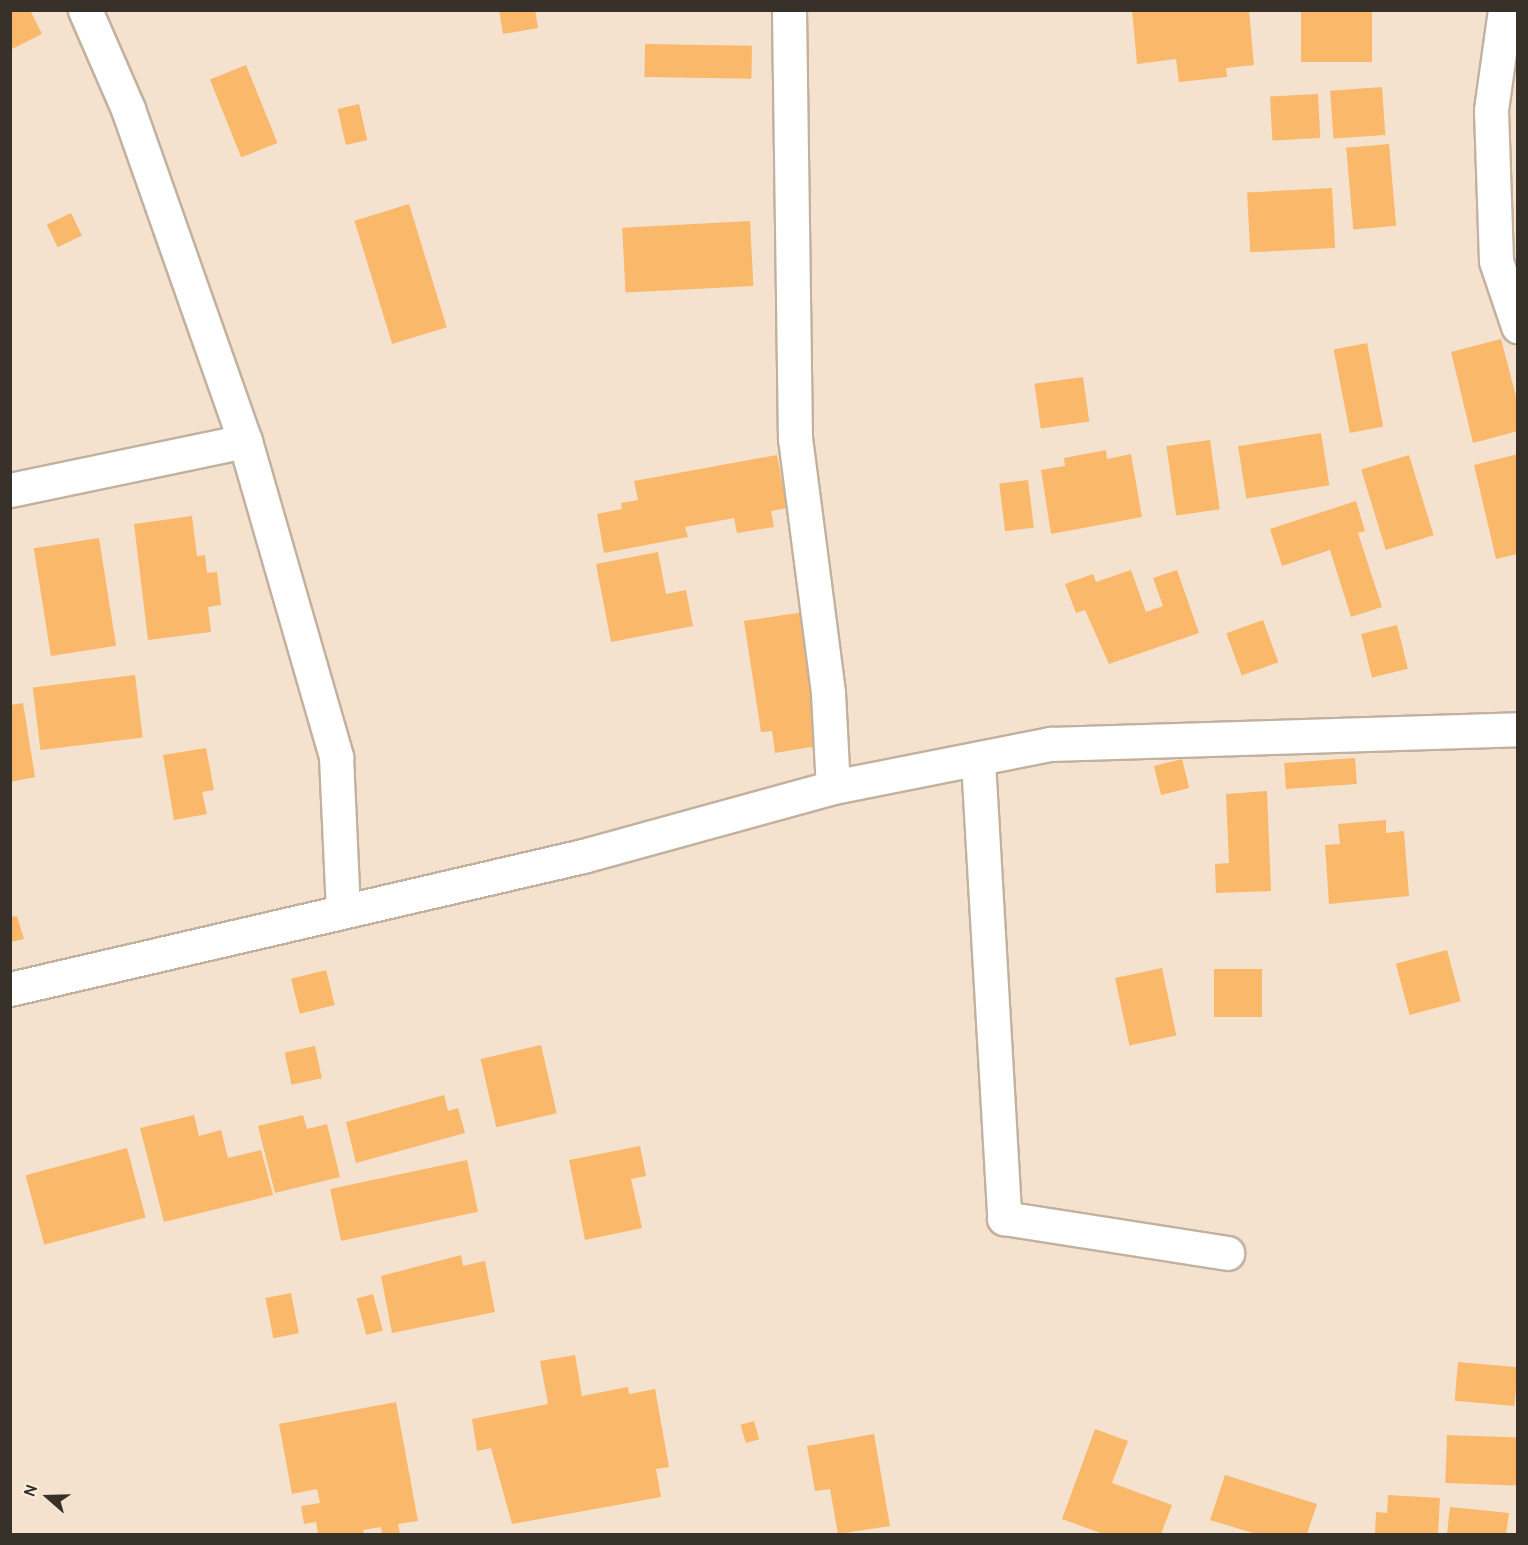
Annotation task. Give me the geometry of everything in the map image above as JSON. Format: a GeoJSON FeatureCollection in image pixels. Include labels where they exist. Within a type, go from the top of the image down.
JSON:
{"type":"FeatureCollection","features":[{"type":"Feature","properties":{"kind":"street"},"geometry":{"type":"LineString","coordinates":[[85,10],[128,109],[245,441],[336,756],[343,909]]}},
{"type":"Feature","properties":{"kind":"street"},"geometry":{"type":"LineString","coordinates":[[789,10],[795,438],[828,693],[833,787]]}},
{"type":"Feature","properties":{"kind":"street"},"geometry":{"type":"LineString","coordinates":[[1505,10],[1491,110],[1496,261],[1518,326]]}},
{"type":"Feature","properties":{"kind":"street"},"geometry":{"type":"LineString","coordinates":[[10,490],[245,441]]}},
{"type":"Feature","properties":{"kind":"street"},"geometry":{"type":"LineString","coordinates":[[10,989],[343,909],[583,856],[833,787],[978,761],[1051,744],[1518,729]]}},
{"type":"Feature","properties":{"kind":"street"},"geometry":{"type":"LineString","coordinates":[[978,761],[1004,1218],[1227,1253]]}},
{"type":"Feature","properties":{"kind":"building"},"geometry":{"type":"Polygon","coordinates":[[[10,10],[30,10],[42,34],[10,50],[10,10]]]}},
{"type":"Feature","properties":{"kind":"building"},"geometry":{"type":"Polygon","coordinates":[[[499,10],[535,10],[538,28],[503,34],[499,10]]]}},
{"type":"Feature","properties":{"kind":"building"},"geometry":{"type":"Polygon","coordinates":[[[1132,10],[1249,10],[1254,65],[1226,68],[1227,77],[1179,82],[1176,59],[1137,64],[1132,10]]]}},
{"type":"Feature","properties":{"kind":"building"},"geometry":{"type":"Polygon","coordinates":[[[1301,10],[1372,10],[1372,62],[1301,62],[1301,10]]]}},
{"type":"Feature","properties":{"kind":"building"},"geometry":{"type":"Polygon","coordinates":[[[645,44],[752,46],[751,79],[644,77],[645,44]]]}},
{"type":"Feature","properties":{"kind":"building"},"geometry":{"type":"Polygon","coordinates":[[[246,65],[277,143],[241,157],[210,80],[246,65]]]}},
{"type":"Feature","properties":{"kind":"building"},"geometry":{"type":"Polygon","coordinates":[[[1382,87],[1385,135],[1333,139],[1330,91],[1382,87]]]}},
{"type":"Feature","properties":{"kind":"building"},"geometry":{"type":"Polygon","coordinates":[[[1318,94],[1320,138],[1272,140],[1270,97],[1318,94]]]}},
{"type":"Feature","properties":{"kind":"building"},"geometry":{"type":"Polygon","coordinates":[[[359,104],[367,140],[346,145],[338,109],[359,104]]]}},
{"type":"Feature","properties":{"kind":"building"},"geometry":{"type":"Polygon","coordinates":[[[1389,144],[1396,226],[1353,229],[1346,148],[1389,144]]]}},
{"type":"Feature","properties":{"kind":"building"},"geometry":{"type":"Polygon","coordinates":[[[1332,188],[1335,248],[1250,252],[1247,192],[1332,188]]]}},
{"type":"Feature","properties":{"kind":"building"},"geometry":{"type":"Polygon","coordinates":[[[409,204],[447,327],[392,344],[354,221],[409,204]]]}},
{"type":"Feature","properties":{"kind":"building"},"geometry":{"type":"Polygon","coordinates":[[[71,213],[82,235],[58,247],[47,225],[71,213]]]}},
{"type":"Feature","properties":{"kind":"building"},"geometry":{"type":"Polygon","coordinates":[[[750,221],[753,286],[626,293],[622,228],[750,221]]]}},
{"type":"Feature","properties":{"kind":"building"},"geometry":{"type":"Polygon","coordinates":[[[1501,339],[1518,404],[1518,431],[1473,443],[1451,352],[1501,339]]]}},
{"type":"Feature","properties":{"kind":"building"},"geometry":{"type":"Polygon","coordinates":[[[1367,343],[1383,426],[1350,433],[1334,349],[1367,343]]]}},
{"type":"Feature","properties":{"kind":"building"},"geometry":{"type":"Polygon","coordinates":[[[1083,377],[1089,422],[1041,428],[1034,384],[1083,377]]]}},
{"type":"Feature","properties":{"kind":"building"},"geometry":{"type":"Polygon","coordinates":[[[1321,433],[1329,485],[1246,498],[1238,446],[1321,433]]]}},
{"type":"Feature","properties":{"kind":"building"},"geometry":{"type":"Polygon","coordinates":[[[1210,440],[1220,509],[1176,515],[1166,446],[1210,440]]]}},
{"type":"Feature","properties":{"kind":"building"},"geometry":{"type":"Polygon","coordinates":[[[1106,450],[1107,459],[1131,454],[1142,517],[1051,534],[1041,470],[1065,466],[1064,458],[1106,450]]]}},
{"type":"Feature","properties":{"kind":"building"},"geometry":{"type":"Polygon","coordinates":[[[1518,454],[1518,554],[1496,559],[1474,465],[1518,454]]]}},
{"type":"Feature","properties":{"kind":"building"},"geometry":{"type":"Polygon","coordinates":[[[777,455],[787,508],[771,511],[774,527],[737,533],[734,518],[685,527],[688,537],[604,553],[597,514],[622,509],[621,503],[638,500],[634,481],[777,455]]]}},
{"type":"Feature","properties":{"kind":"building"},"geometry":{"type":"Polygon","coordinates":[[[1409,455],[1434,535],[1386,550],[1361,470],[1409,455]]]}},
{"type":"Feature","properties":{"kind":"building"},"geometry":{"type":"Polygon","coordinates":[[[1028,480],[1034,528],[1005,531],[999,484],[1028,480]]]}},
{"type":"Feature","properties":{"kind":"building"},"geometry":{"type":"Polygon","coordinates":[[[1356,501],[1365,531],[1358,533],[1382,607],[1351,617],[1330,550],[1282,566],[1270,529],[1356,501]]]}},
{"type":"Feature","properties":{"kind":"building"},"geometry":{"type":"Polygon","coordinates":[[[192,516],[197,556],[205,555],[207,573],[217,572],[221,605],[208,607],[211,632],[148,640],[134,524],[192,516]]]}},
{"type":"Feature","properties":{"kind":"building"},"geometry":{"type":"Polygon","coordinates":[[[99,538],[116,646],[51,656],[34,548],[99,538]]]}},
{"type":"Feature","properties":{"kind":"building"},"geometry":{"type":"Polygon","coordinates":[[[658,552],[666,594],[686,590],[693,626],[611,642],[596,564],[658,552]]]}},
{"type":"Feature","properties":{"kind":"building"},"geometry":{"type":"Polygon","coordinates":[[[1131,570],[1146,612],[1163,606],[1153,578],[1177,570],[1199,633],[1109,664],[1085,610],[1076,613],[1065,584],[1093,574],[1096,582],[1131,570]]]}},
{"type":"Feature","properties":{"kind":"building"},"geometry":{"type":"Polygon","coordinates":[[[804,612],[823,745],[775,753],[772,731],[761,732],[744,621],[804,612]]]}},
{"type":"Feature","properties":{"kind":"building"},"geometry":{"type":"Polygon","coordinates":[[[1263,620],[1278,662],[1242,676],[1226,633],[1263,620]]]}},
{"type":"Feature","properties":{"kind":"building"},"geometry":{"type":"Polygon","coordinates":[[[1397,625],[1408,669],[1372,678],[1361,634],[1397,625]]]}},
{"type":"Feature","properties":{"kind":"building"},"geometry":{"type":"Polygon","coordinates":[[[135,675],[143,738],[40,750],[33,688],[135,675]]]}},
{"type":"Feature","properties":{"kind":"building"},"geometry":{"type":"Polygon","coordinates":[[[23,703],[35,777],[10,782],[10,705],[23,703]]]}},
{"type":"Feature","properties":{"kind":"building"},"geometry":{"type":"Polygon","coordinates":[[[206,748],[214,790],[202,792],[207,814],[174,820],[163,755],[206,748]]]}},
{"type":"Feature","properties":{"kind":"building"},"geometry":{"type":"Polygon","coordinates":[[[1355,758],[1357,784],[1286,789],[1284,763],[1355,758]]]}},
{"type":"Feature","properties":{"kind":"building"},"geometry":{"type":"Polygon","coordinates":[[[1182,759],[1189,788],[1161,795],[1154,766],[1182,759]]]}},
{"type":"Feature","properties":{"kind":"building"},"geometry":{"type":"Polygon","coordinates":[[[1267,791],[1271,891],[1216,893],[1215,864],[1229,863],[1226,794],[1267,791]]]}},
{"type":"Feature","properties":{"kind":"building"},"geometry":{"type":"Polygon","coordinates":[[[1386,820],[1386,833],[1404,831],[1409,896],[1329,904],[1325,845],[1340,844],[1338,824],[1386,820]]]}},
{"type":"Feature","properties":{"kind":"building"},"geometry":{"type":"Polygon","coordinates":[[[17,916],[24,939],[10,942],[10,917],[17,916]]]}},
{"type":"Feature","properties":{"kind":"building"},"geometry":{"type":"Polygon","coordinates":[[[1447,950],[1461,1001],[1410,1015],[1396,964],[1447,950]]]}},
{"type":"Feature","properties":{"kind":"building"},"geometry":{"type":"Polygon","coordinates":[[[1162,968],[1176,1035],[1129,1045],[1115,978],[1162,968]]]}},
{"type":"Feature","properties":{"kind":"building"},"geometry":{"type":"Polygon","coordinates":[[[1214,969],[1262,969],[1262,1017],[1214,1017],[1214,969]]]}},
{"type":"Feature","properties":{"kind":"building"},"geometry":{"type":"Polygon","coordinates":[[[326,970],[335,1005],[300,1014],[291,979],[326,970]]]}},
{"type":"Feature","properties":{"kind":"building"},"geometry":{"type":"Polygon","coordinates":[[[541,1045],[557,1113],[496,1127],[481,1059],[541,1045]]]}},
{"type":"Feature","properties":{"kind":"building"},"geometry":{"type":"Polygon","coordinates":[[[315,1046],[322,1078],[292,1085],[285,1052],[315,1046]]]}},
{"type":"Feature","properties":{"kind":"building"},"geometry":{"type":"Polygon","coordinates":[[[444,1095],[448,1111],[458,1108],[465,1133],[356,1163],[346,1122],[444,1095]]]}},
{"type":"Feature","properties":{"kind":"building"},"geometry":{"type":"Polygon","coordinates":[[[194,1115],[199,1136],[221,1130],[228,1158],[261,1150],[273,1195],[164,1222],[140,1128],[194,1115]]]}},
{"type":"Feature","properties":{"kind":"building"},"geometry":{"type":"Polygon","coordinates":[[[303,1115],[307,1129],[327,1124],[340,1177],[275,1193],[258,1126],[303,1115]]]}},
{"type":"Feature","properties":{"kind":"building"},"geometry":{"type":"Polygon","coordinates":[[[640,1146],[646,1176],[631,1179],[642,1228],[585,1240],[569,1160],[640,1146]]]}},
{"type":"Feature","properties":{"kind":"building"},"geometry":{"type":"Polygon","coordinates":[[[127,1148],[146,1218],[44,1245],[26,1175],[127,1148]]]}},
{"type":"Feature","properties":{"kind":"building"},"geometry":{"type":"Polygon","coordinates":[[[467,1160],[478,1212],[341,1241],[330,1189],[467,1160]]]}},
{"type":"Feature","properties":{"kind":"building"},"geometry":{"type":"Polygon","coordinates":[[[461,1255],[463,1266],[485,1261],[495,1312],[392,1333],[381,1276],[461,1255]]]}},
{"type":"Feature","properties":{"kind":"building"},"geometry":{"type":"Polygon","coordinates":[[[291,1293],[299,1333],[273,1338],[265,1298],[291,1293]]]}},
{"type":"Feature","properties":{"kind":"building"},"geometry":{"type":"Polygon","coordinates":[[[373,1294],[383,1331],[366,1335],[357,1298],[373,1294]]]}},
{"type":"Feature","properties":{"kind":"building"},"geometry":{"type":"Polygon","coordinates":[[[575,1355],[582,1396],[628,1387],[629,1394],[655,1389],[669,1467],[656,1469],[661,1497],[512,1524],[491,1448],[477,1451],[472,1419],[548,1404],[540,1361],[575,1355]]]}},
{"type":"Feature","properties":{"kind":"building"},"geometry":{"type":"Polygon","coordinates":[[[1458,1362],[1518,1367],[1514,1406],[1455,1401],[1458,1362]]]}},
{"type":"Feature","properties":{"kind":"building"},"geometry":{"type":"Polygon","coordinates":[[[396,1402],[418,1521],[398,1524],[400,1534],[382,1534],[381,1527],[363,1530],[364,1534],[318,1534],[316,1522],[304,1524],[301,1506],[320,1503],[317,1489],[292,1494],[279,1424],[396,1402]]]}},
{"type":"Feature","properties":{"kind":"building"},"geometry":{"type":"Polygon","coordinates":[[[754,1421],[759,1439],[746,1443],[741,1425],[754,1421]]]}},
{"type":"Feature","properties":{"kind":"building"},"geometry":{"type":"Polygon","coordinates":[[[1095,1429],[1128,1441],[1112,1483],[1172,1505],[1161,1534],[1103,1534],[1062,1519],[1095,1429]]]}},
{"type":"Feature","properties":{"kind":"building"},"geometry":{"type":"Polygon","coordinates":[[[874,1434],[890,1526],[838,1534],[830,1489],[815,1491],[807,1446],[874,1434]]]}},
{"type":"Feature","properties":{"kind":"building"},"geometry":{"type":"Polygon","coordinates":[[[1447,1435],[1518,1437],[1516,1485],[1445,1483],[1447,1435]]]}},
{"type":"Feature","properties":{"kind":"building"},"geometry":{"type":"Polygon","coordinates":[[[1225,1475],[1317,1504],[1307,1534],[1256,1534],[1210,1520],[1225,1475]]]}},
{"type":"Feature","properties":{"kind":"building"},"geometry":{"type":"Polygon","coordinates":[[[1388,1495],[1440,1498],[1438,1534],[1375,1534],[1376,1512],[1387,1513],[1388,1495]]]}},
{"type":"Feature","properties":{"kind":"building"},"geometry":{"type":"Polygon","coordinates":[[[1450,1507],[1509,1513],[1506,1534],[1447,1534],[1450,1507]]]}}]}
